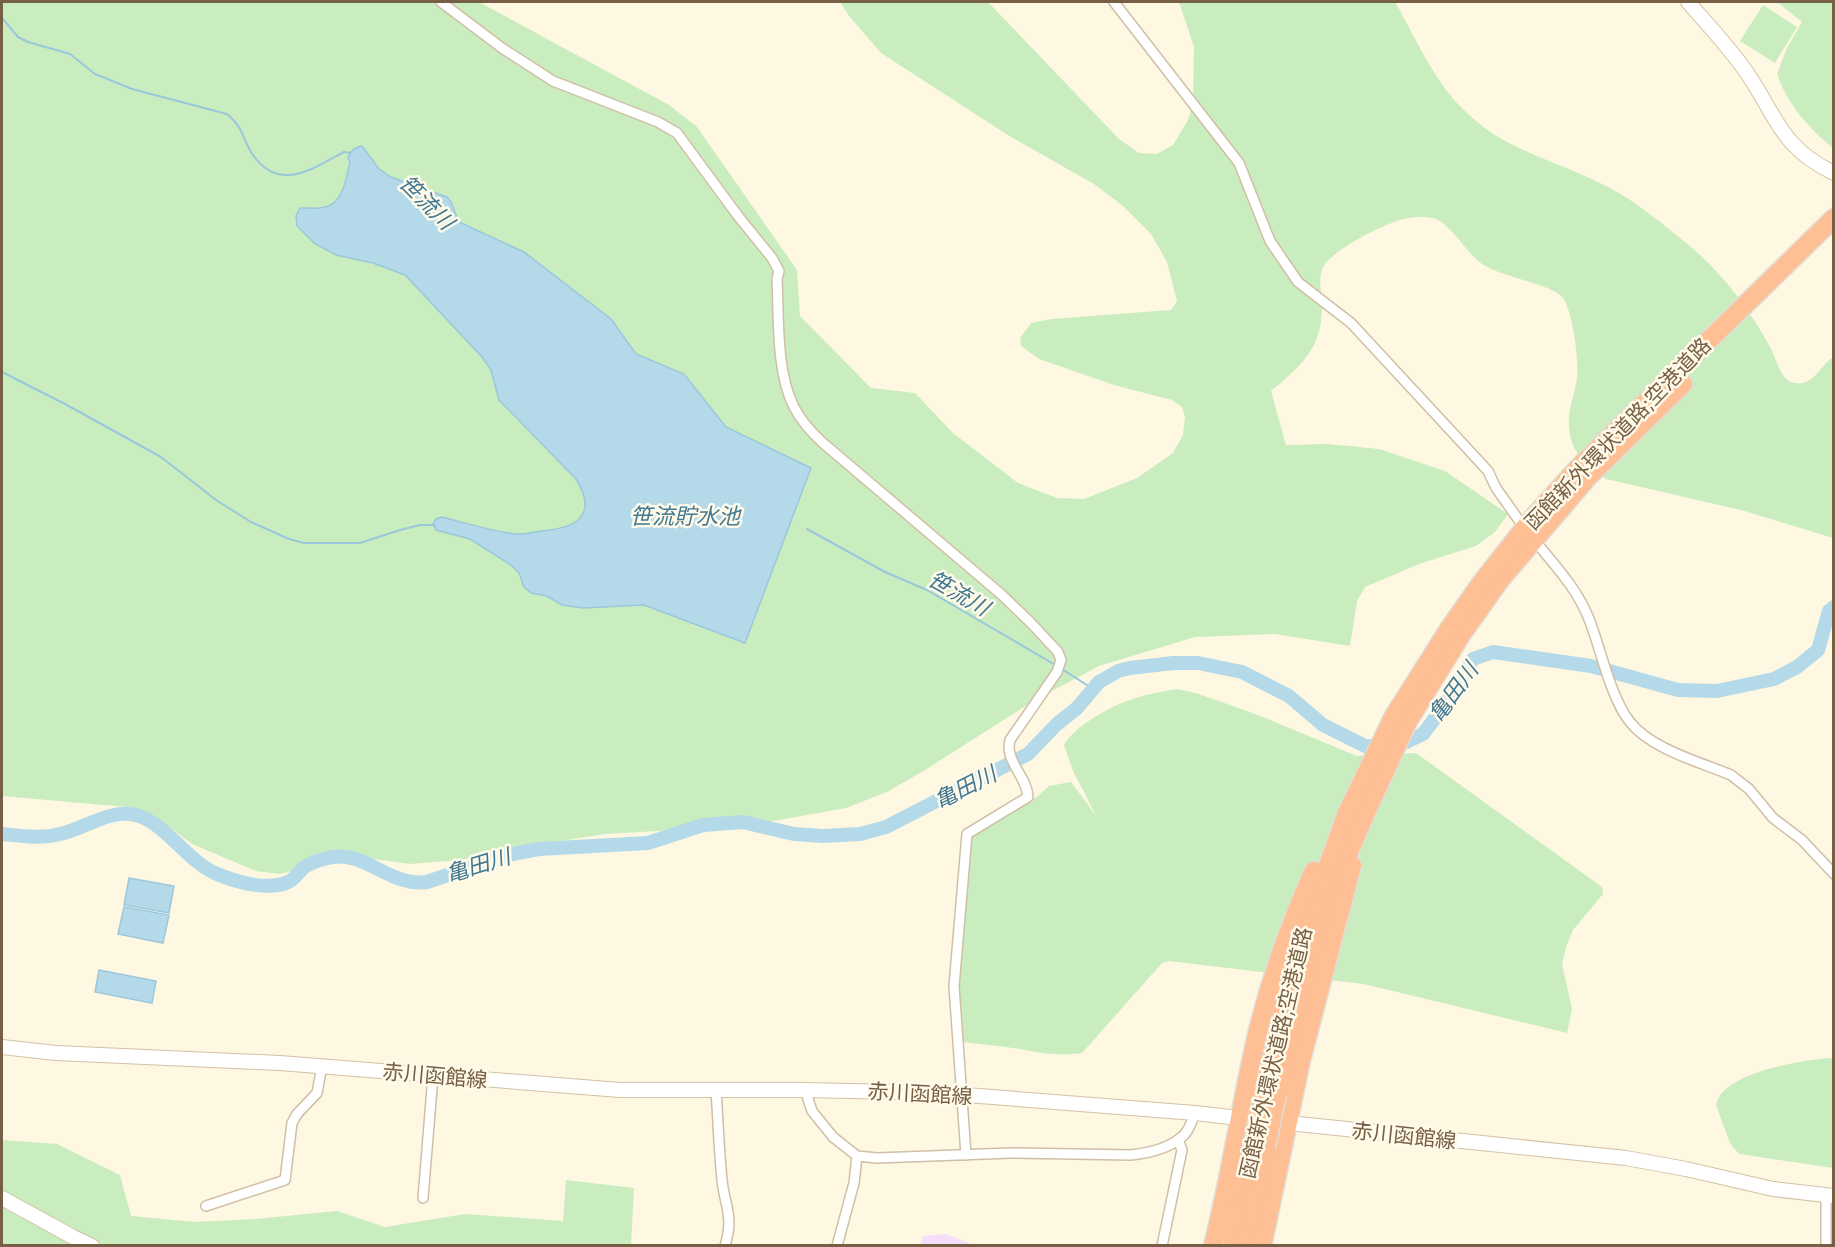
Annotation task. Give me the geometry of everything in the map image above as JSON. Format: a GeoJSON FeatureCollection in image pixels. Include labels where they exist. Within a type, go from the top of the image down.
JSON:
{"type":"FeatureCollection","features":[{"type":"Feature","properties":{"kind":"highway","name":"函館新外環状道路;空港道路"},"geometry":{"type":"LineString","coordinates":[[1245,1245],[1259,1148],[1295,957],[1355,816],[1401,719],[1482,582],[1530,522],[1577,469],[1833,218]]}},
{"type":"Feature","properties":{"kind":"highway","name":"函館新外環状道路;空港道路"},"geometry":{"type":"LineString","coordinates":[[1401,719],[1500,580],[1538,533],[1588,477],[1833,235]]}},
{"type":"Feature","properties":{"kind":"highway"},"geometry":{"type":"LineString","coordinates":[[1214,1245],[1255,1044],[1273,981],[1301,899],[1317,865],[1355,816]]}},
{"type":"Feature","properties":{"kind":"highway"},"geometry":{"type":"LineString","coordinates":[[1262,1245],[1286,1123],[1355,816]]}},
{"type":"Feature","properties":{"kind":"highway","name":"函館新外環状道路;空港道路"},"geometry":{"type":"LineString","coordinates":[[1233,1245],[1259,1148]]}},
{"type":"Feature","properties":{"kind":"main road"},"geometry":{"type":"LineString","coordinates":[[1688,2],[1748,75],[1783,134],[1797,149],[1833,173]]}},
{"type":"Feature","properties":{"kind":"main road","name":"赤川函館線"},"geometry":{"type":"LineString","coordinates":[[2,1047],[56,1053],[225,1059],[620,1090],[805,1090],[962,1094],[1195,1113],[1626,1158],[1773,1189],[1830,1196]]}},
{"type":"Feature","properties":{"kind":"main road"},"geometry":{"type":"LineString","coordinates":[[2,1198],[92,1245]]}},
{"type":"Feature","properties":{"kind":"street"},"geometry":{"type":"LineString","coordinates":[[441,2],[502,48],[553,81],[658,122],[684,140],[738,216],[772,258],[779,271],[777,279],[781,357],[785,381],[793,406],[801,419],[823,443],[1002,595],[1058,652],[1059,668],[1008,745],[1010,757],[1028,788],[1028,797],[967,834],[954,986],[966,1155]]}},
{"type":"Feature","properties":{"kind":"street"},"geometry":{"type":"LineString","coordinates":[[1114,2],[1239,163],[1270,241],[1298,282],[1351,323],[1488,471],[1496,488],[1518,519]]}},
{"type":"Feature","properties":{"kind":"street"},"geometry":{"type":"LineString","coordinates":[[1540,547],[1577,594],[1590,621],[1614,689],[1630,723],[1653,742],[1731,775],[1742,782],[1768,813],[1802,840],[1833,874]]}},
{"type":"Feature","properties":{"kind":"street"},"geometry":{"type":"LineString","coordinates":[[206,1206],[285,1180],[292,1123],[297,1114],[317,1093],[322,1066]]}},
{"type":"Feature","properties":{"kind":"street"},"geometry":{"type":"LineString","coordinates":[[423,1198],[433,1076]]}},
{"type":"Feature","properties":{"kind":"street"},"geometry":{"type":"LineString","coordinates":[[716,1090],[722,1184],[728,1206],[730,1229],[725,1245]]}},
{"type":"Feature","properties":{"kind":"street"},"geometry":{"type":"LineString","coordinates":[[805,1090],[812,1111],[833,1137],[857,1156],[877,1158],[1062,1153],[1131,1155],[1157,1150],[1178,1140],[1185,1134],[1195,1113]]}},
{"type":"Feature","properties":{"kind":"street"},"geometry":{"type":"LineString","coordinates":[[1162,1245],[1182,1150],[1178,1140]]}},
{"type":"Feature","properties":{"kind":"street"},"geometry":{"type":"LineString","coordinates":[[837,1245],[854,1183],[857,1156]]}},
{"type":"Feature","properties":{"kind":"street"},"geometry":{"type":"LineString","coordinates":[[1826,1245],[1830,1196]]}},
{"type":"Feature","properties":{"kind":"shaded area"},"geometry":{"type":"Polygon","coordinates":[[[946,1234],[973,1245],[920,1245],[923,1236],[946,1234]]]}},
{"type":"Feature","properties":{"kind":"green space"},"geometry":{"type":"Polygon","coordinates":[[[2,2],[479,2],[669,105],[697,127],[797,270],[800,316],[871,388],[915,393],[953,433],[1018,483],[1057,498],[1084,499],[1137,478],[1173,453],[1183,435],[1185,417],[1182,407],[1172,400],[1114,385],[1039,359],[1021,346],[1020,338],[1031,323],[1052,319],[1171,310],[1177,301],[1167,262],[1151,234],[1123,206],[1094,184],[1011,137],[881,53],[840,2],[988,2],[1119,139],[1139,153],[1157,154],[1173,145],[1187,122],[1193,104],[1194,47],[1179,2],[1395,2],[1443,86],[1467,112],[1495,135],[1509,143],[1621,194],[1691,247],[1725,281],[1745,306],[1770,347],[1785,378],[1794,383],[1806,382],[1812,379],[1833,357],[1833,538],[1741,510],[1606,479],[1583,461],[1571,437],[1569,417],[1576,382],[1577,360],[1573,328],[1565,301],[1551,290],[1486,266],[1436,219],[1413,217],[1404,219],[1381,227],[1356,240],[1334,255],[1322,270],[1320,279],[1321,321],[1314,345],[1292,373],[1271,391],[1286,445],[1328,444],[1379,449],[1445,471],[1508,514],[1495,532],[1476,546],[1419,564],[1365,587],[1357,601],[1350,646],[1275,634],[1195,637],[1099,666],[1035,700],[887,792],[846,808],[745,826],[605,834],[461,860],[410,864],[360,857],[338,859],[280,874],[256,871],[192,844],[160,820],[126,807],[2,796],[2,2]],[[362,146],[350,162],[343,190],[334,203],[327,207],[300,209],[336,255],[373,263],[405,275],[482,357],[491,370],[499,400],[576,479],[585,502],[580,517],[565,527],[515,534],[442,517],[436,530],[470,539],[511,565],[519,573],[524,587],[531,593],[547,596],[562,605],[583,608],[644,605],[745,643],[811,468],[726,427],[684,374],[636,354],[611,319],[524,252],[461,223],[447,197],[391,177],[379,169],[362,146]]]}},
{"type":"Feature","properties":{"kind":"green space"},"geometry":{"type":"Polygon","coordinates":[[[1777,2],[1833,2],[1833,148],[1800,115],[1781,85],[1777,74],[1787,48],[1802,22],[1777,2]]]}},
{"type":"Feature","properties":{"kind":"green space"},"geometry":{"type":"Polygon","coordinates":[[[1763,5],[1797,27],[1775,63],[1740,41],[1763,5]]]}},
{"type":"Feature","properties":{"kind":"green space"},"geometry":{"type":"Polygon","coordinates":[[[1177,689],[1199,694],[1258,715],[1357,756],[1416,753],[1602,887],[1603,894],[1573,930],[1566,947],[1562,964],[1572,1009],[1567,1033],[1364,984],[1169,961],[1162,963],[1082,1053],[1052,1054],[962,1042],[959,988],[971,836],[1038,796],[1049,786],[1071,782],[1097,817],[1073,771],[1064,745],[1084,724],[1113,707],[1141,696],[1177,689]]]}},
{"type":"Feature","properties":{"kind":"green space"},"geometry":{"type":"Polygon","coordinates":[[[1833,1058],[1833,1168],[1739,1154],[1730,1143],[1716,1105],[1721,1094],[1733,1084],[1767,1069],[1804,1061],[1833,1058]]]}},
{"type":"Feature","properties":{"kind":"green space"},"geometry":{"type":"Polygon","coordinates":[[[2,1140],[57,1144],[120,1175],[131,1216],[195,1222],[337,1211],[385,1227],[465,1214],[563,1221],[566,1180],[634,1188],[631,1245],[2,1245],[2,1140]]]}},
{"type":"Feature","properties":{"kind":"water","name":"笹流貯水池"},"geometry":{"type":"Polygon","coordinates":[[[362,146],[379,169],[391,177],[447,197],[461,223],[524,252],[611,319],[636,354],[684,374],[726,427],[811,468],[745,643],[644,605],[583,608],[562,605],[547,596],[531,593],[524,587],[519,573],[511,565],[470,539],[436,530],[433,524],[436,519],[442,517],[515,534],[565,527],[580,517],[585,502],[576,479],[499,400],[491,370],[482,357],[405,275],[373,263],[336,255],[314,243],[297,226],[296,216],[300,208],[325,207],[336,200],[345,182],[350,162],[349,155],[353,150],[362,146]]]}},
{"type":"Feature","properties":{"kind":"water"},"geometry":{"type":"Polygon","coordinates":[[[129,878],[174,886],[169,913],[124,905],[129,878]]]}},
{"type":"Feature","properties":{"kind":"water"},"geometry":{"type":"Polygon","coordinates":[[[124,907],[169,915],[163,943],[118,934],[124,907]]]}},
{"type":"Feature","properties":{"kind":"water"},"geometry":{"type":"Polygon","coordinates":[[[99,970],[156,981],[152,1003],[95,992],[99,970]]]}},
{"type":"Feature","properties":{"kind":"waterway","name":"笹流川"},"geometry":{"type":"LineString","coordinates":[[2,18],[18,37],[70,54],[95,74],[132,89],[227,114],[233,119],[261,165],[272,172],[284,175],[296,174],[308,171],[344,152],[351,153]]}},
{"type":"Feature","properties":{"kind":"waterway"},"geometry":{"type":"LineString","coordinates":[[2,372],[161,457],[216,500],[251,522],[289,539],[304,543],[360,543],[420,525],[435,525]]}},
{"type":"Feature","properties":{"kind":"waterway","name":"笹流川"},"geometry":{"type":"LineString","coordinates":[[807,529],[885,572],[927,590],[1057,666]]}},
{"type":"Feature","properties":{"kind":"waterway","name":"亀田川"},"geometry":{"type":"LineString","coordinates":[[2,834],[31,837],[53,836],[103,818],[130,814],[153,823],[194,859],[215,873],[232,880],[263,886],[273,886],[290,881],[306,866],[333,857],[357,860],[401,880],[427,882],[507,855],[539,849],[648,843],[703,825],[743,822],[794,834],[823,836],[860,834],[886,827],[1028,754],[1056,725],[1077,708],[1099,682],[1118,671],[1130,668],[1173,663],[1198,663],[1242,672],[1289,696],[1323,725],[1365,746],[1383,747],[1402,744],[1423,734],[1444,706],[1473,659],[1493,652],[1591,666],[1678,690],[1717,691],[1774,679],[1797,667],[1818,650],[1829,611],[1834,607]]}},
{"type":"Feature","properties":{"kind":"waterway","name":"笹流川"},"geometry":{"type":"LineString","coordinates":[[1062,669],[1093,689]]}}]}
